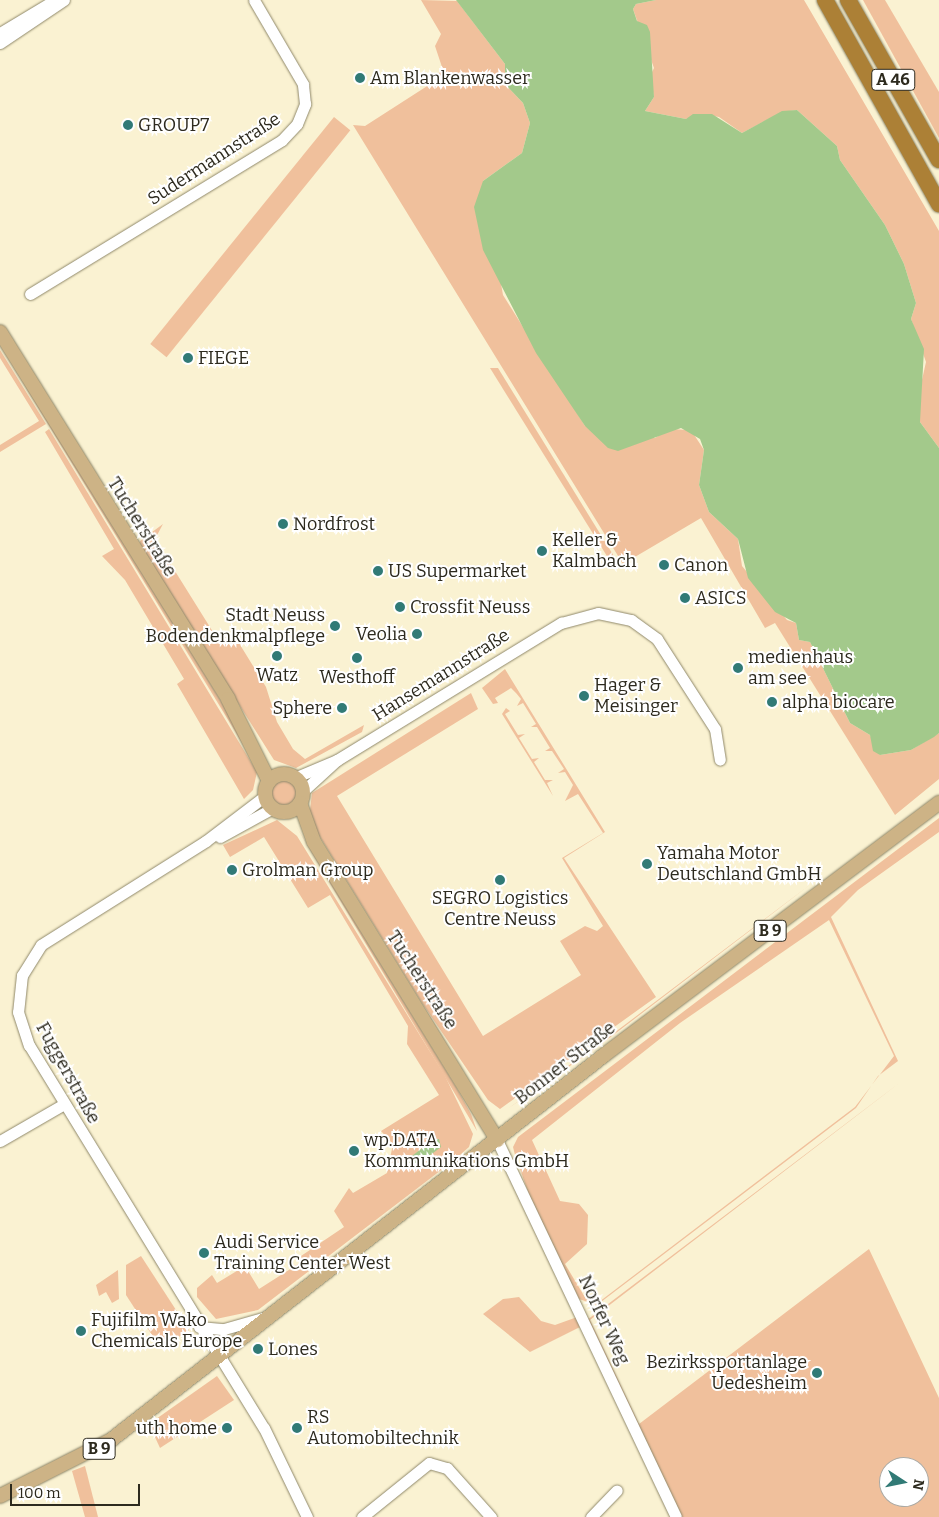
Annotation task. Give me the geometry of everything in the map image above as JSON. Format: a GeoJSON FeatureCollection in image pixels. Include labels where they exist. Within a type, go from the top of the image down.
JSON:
{"type":"FeatureCollection","features":[{"type":"Feature","properties":{"kind":"highway","name":"A 46"},"geometry":{"type":"LineString","coordinates":[[825,0],[939,204]]}},
{"type":"Feature","properties":{"kind":"highway","name":"A 46"},"geometry":{"type":"LineString","coordinates":[[848,0],[939,160]]}},
{"type":"Feature","properties":{"kind":"main road","name":"Tucherstraße"},"geometry":{"type":"LineString","coordinates":[[0,332],[252,741],[281,778],[301,797],[314,842]]}},
{"type":"Feature","properties":{"kind":"main road"},"geometry":{"type":"LineString","coordinates":[[281,778],[265,796],[273,808],[287,812],[301,797]]}},
{"type":"Feature","properties":{"kind":"main road","name":"Bonner Straße"},"geometry":{"type":"LineString","coordinates":[[218,1357],[497,1140],[939,803]]}},
{"type":"Feature","properties":{"kind":"main road","name":"Tucherstraße"},"geometry":{"type":"LineString","coordinates":[[287,812],[314,842],[497,1140]]}},
{"type":"Feature","properties":{"kind":"main road","name":"B 9"},"geometry":{"type":"LineString","coordinates":[[0,1496],[97,1450],[218,1357]]}},
{"type":"Feature","properties":{"kind":"street"},"geometry":{"type":"LineString","coordinates":[[0,33],[55,0]]}},
{"type":"Feature","properties":{"kind":"street"},"geometry":{"type":"LineString","coordinates":[[0,42],[64,0]]}},
{"type":"Feature","properties":{"kind":"street","name":"Sudermannstraße"},"geometry":{"type":"LineString","coordinates":[[30,294],[282,140],[298,124],[305,104],[303,84],[254,0]]}},
{"type":"Feature","properties":{"kind":"street","name":"Hansemannstraße"},"geometry":{"type":"LineString","coordinates":[[281,778],[337,760],[554,627],[598,613],[631,620],[657,639],[715,729],[720,760]]}},
{"type":"Feature","properties":{"kind":"street","name":"Hansemannstraße"},"geometry":{"type":"LineString","coordinates":[[301,797],[337,760]]}},
{"type":"Feature","properties":{"kind":"street","name":"Fuggerstraße"},"geometry":{"type":"LineString","coordinates":[[206,842],[265,796]]}},
{"type":"Feature","properties":{"kind":"street","name":"Fuggerstraße"},"geometry":{"type":"LineString","coordinates":[[273,808],[206,842],[56,934],[25,968],[17,996],[22,1029],[64,1104],[218,1357],[271,1440],[307,1517]]}},
{"type":"Feature","properties":{"kind":"street"},"geometry":{"type":"LineString","coordinates":[[0,1141],[64,1104]]}},
{"type":"Feature","properties":{"kind":"street","name":"Norfer Weg"},"geometry":{"type":"LineString","coordinates":[[497,1140],[676,1517]]}},
{"type":"Feature","properties":{"kind":"street"},"geometry":{"type":"LineString","coordinates":[[200,1327],[229,1328],[271,1316]]}},
{"type":"Feature","properties":{"kind":"street"},"geometry":{"type":"LineString","coordinates":[[369,1515],[418,1467],[432,1463],[447,1468],[491,1517]]}},
{"type":"Feature","properties":{"kind":"street"},"geometry":{"type":"LineString","coordinates":[[590,1517],[617,1490]]}},
{"type":"Feature","properties":{"kind":"shaded area"},"geometry":{"type":"Polygon","coordinates":[[[421,0],[457,1],[505,64],[505,84],[523,103],[530,123],[522,153],[483,181],[503,295],[585,426],[655,438],[669,429],[691,430],[704,450],[699,485],[709,512],[738,539],[742,566],[787,620],[796,623],[799,640],[810,642],[850,723],[870,735],[880,755],[911,750],[939,733],[939,779],[895,815],[775,623],[765,628],[701,518],[623,564],[353,125],[365,126],[435,81],[442,67],[435,46],[441,34],[421,0]]]}},
{"type":"Feature","properties":{"kind":"shaded area","name":"Am Blankenwasser"},"geometry":{"type":"Polygon","coordinates":[[[456,0],[656,0],[636,4],[633,9],[637,21],[647,25],[650,32],[654,97],[645,111],[686,119],[693,114],[712,114],[742,133],[782,111],[797,110],[837,146],[840,160],[885,225],[904,264],[916,303],[911,319],[924,349],[920,422],[939,448],[939,733],[934,737],[911,750],[880,755],[873,751],[870,735],[850,723],[810,642],[799,640],[796,623],[775,612],[748,578],[738,539],[709,512],[699,485],[704,450],[700,439],[681,428],[618,451],[608,448],[585,426],[536,353],[483,250],[474,207],[483,181],[522,153],[530,123],[523,103],[505,84],[505,64],[456,0]]]}},
{"type":"Feature","properties":{"kind":"shaded area"},"geometry":{"type":"Polygon","coordinates":[[[656,0],[804,0],[939,231],[939,448],[920,422],[917,402],[926,362],[911,319],[916,303],[904,264],[885,225],[840,160],[837,146],[797,110],[782,112],[742,133],[719,117],[703,114],[686,119],[645,111],[654,97],[650,76],[654,68],[633,9],[636,4],[656,0]]]}},
{"type":"Feature","properties":{"kind":"shaded area"},"geometry":{"type":"Polygon","coordinates":[[[863,0],[885,0],[939,92],[939,138],[863,0]]]}},
{"type":"Feature","properties":{"kind":"shaded area"},"geometry":{"type":"Polygon","coordinates":[[[334,117],[350,130],[167,357],[150,344],[334,117]]]}},
{"type":"Feature","properties":{"kind":"shaded area"},"geometry":{"type":"Polygon","coordinates":[[[0,345],[233,721],[258,769],[0,345]]]}},
{"type":"Feature","properties":{"kind":"shaded area"},"geometry":{"type":"Polygon","coordinates":[[[0,350],[46,424],[0,452],[0,445],[39,421],[0,358],[0,350]]]}},
{"type":"Feature","properties":{"kind":"shaded area"},"geometry":{"type":"Polygon","coordinates":[[[490,368],[498,368],[620,566],[615,569],[490,368]]]}},
{"type":"Feature","properties":{"kind":"shaded area"},"geometry":{"type":"Polygon","coordinates":[[[49,429],[257,772],[253,790],[244,799],[177,684],[184,679],[125,580],[102,556],[114,549],[45,432],[49,429]]]}},
{"type":"Feature","properties":{"kind":"shaded area"},"geometry":{"type":"Polygon","coordinates":[[[163,524],[155,539],[218,640],[234,635],[266,687],[277,722],[293,749],[305,759],[364,725],[362,732],[296,768],[274,760],[140,547],[140,541],[163,524]]]}},
{"type":"Feature","properties":{"kind":"shaded area"},"geometry":{"type":"Polygon","coordinates":[[[505,669],[605,832],[564,858],[656,997],[500,1109],[488,1100],[422,1003],[309,819],[312,793],[471,693],[478,709],[337,796],[483,1036],[581,975],[560,941],[585,926],[597,931],[603,926],[562,858],[603,833],[578,794],[565,801],[573,785],[565,772],[558,773],[564,769],[552,751],[545,751],[550,748],[537,727],[531,727],[536,724],[523,703],[517,706],[521,699],[516,693],[511,688],[495,698],[498,703],[493,704],[482,688],[505,669]]]}},
{"type":"Feature","properties":{"kind":"shaded area"},"geometry":{"type":"Polygon","coordinates":[[[506,708],[510,711],[505,714],[518,735],[525,734],[519,738],[532,759],[539,758],[534,762],[545,780],[553,780],[547,783],[553,796],[502,714],[506,708]]]}},
{"type":"Feature","properties":{"kind":"shaded area"},"geometry":{"type":"Polygon","coordinates":[[[279,781],[289,781],[296,788],[296,798],[289,805],[279,805],[272,798],[272,788],[279,781]]]}},
{"type":"Feature","properties":{"kind":"shaded area"},"geometry":{"type":"Polygon","coordinates":[[[939,818],[939,832],[858,890],[831,917],[898,1061],[880,1075],[894,1056],[829,920],[680,1023],[532,1140],[560,1201],[579,1204],[588,1215],[587,1244],[565,1264],[586,1299],[599,1302],[855,1107],[872,1085],[856,1108],[597,1305],[576,1298],[529,1195],[519,1166],[530,1161],[527,1154],[516,1159],[513,1147],[518,1137],[939,818]]]}},
{"type":"Feature","properties":{"kind":"shaded area"},"geometry":{"type":"Polygon","coordinates":[[[277,820],[297,836],[445,1076],[473,1134],[469,1147],[453,1161],[258,1310],[216,1319],[197,1297],[197,1288],[212,1275],[217,1283],[245,1266],[259,1289],[303,1261],[301,1256],[344,1227],[334,1211],[349,1188],[353,1193],[387,1173],[393,1144],[381,1131],[439,1095],[407,1044],[408,1026],[330,895],[308,908],[264,837],[230,857],[223,845],[277,820]]]}},
{"type":"Feature","properties":{"kind":"shaded area"},"geometry":{"type":"Polygon","coordinates":[[[296,826],[456,1087],[471,1114],[477,1131],[296,826]]]}},
{"type":"Feature","properties":{"kind":"shaded area"},"geometry":{"type":"Polygon","coordinates":[[[811,884],[599,1046],[506,1110],[606,1039],[811,884]]]}},
{"type":"Feature","properties":{"kind":"shaded area","name":"Bezirkssportanlage Uedesheim"},"geometry":{"type":"Polygon","coordinates":[[[902,1081],[590,1320],[639,1424],[869,1249],[939,1398],[939,1517],[679,1517],[587,1320],[902,1081]]]}},
{"type":"Feature","properties":{"kind":"shaded area"},"geometry":{"type":"Polygon","coordinates":[[[434,1139],[439,1139],[441,1147],[412,1169],[408,1159],[434,1139]]]}},
{"type":"Feature","properties":{"kind":"shaded area"},"geometry":{"type":"Polygon","coordinates":[[[141,1256],[189,1330],[161,1349],[126,1295],[126,1265],[141,1256]]]}},
{"type":"Feature","properties":{"kind":"shaded area"},"geometry":{"type":"Polygon","coordinates":[[[118,1270],[119,1299],[112,1303],[106,1292],[99,1296],[96,1285],[118,1270]]]}},
{"type":"Feature","properties":{"kind":"shaded area"},"geometry":{"type":"Polygon","coordinates":[[[519,1297],[541,1321],[555,1325],[580,1316],[580,1327],[530,1352],[483,1314],[503,1299],[519,1297]]]}},
{"type":"Feature","properties":{"kind":"shaded area"},"geometry":{"type":"Polygon","coordinates":[[[217,1376],[234,1400],[160,1448],[149,1424],[217,1376]]]}},
{"type":"Feature","properties":{"kind":"shaded area"},"geometry":{"type":"Polygon","coordinates":[[[85,1466],[98,1517],[85,1517],[72,1471],[85,1466]]]}},
{"type":"Feature","properties":{"kind":"place","name":"Am Blankenwasser"},"geometry":{"type":"Point","coordinates":[360,78]}},
{"type":"Feature","properties":{"kind":"place","name":"GROUP7"},"geometry":{"type":"Point","coordinates":[128,125]}},
{"type":"Feature","properties":{"kind":"place","name":"FIEGE"},"geometry":{"type":"Point","coordinates":[188,358]}},
{"type":"Feature","properties":{"kind":"place","name":"Nordfrost"},"geometry":{"type":"Point","coordinates":[283,524]}},
{"type":"Feature","properties":{"kind":"place","name":"Keller & Kalmbach"},"geometry":{"type":"Point","coordinates":[542,551]}},
{"type":"Feature","properties":{"kind":"place","name":"Canon"},"geometry":{"type":"Point","coordinates":[664,565]}},
{"type":"Feature","properties":{"kind":"place","name":"US Supermarket"},"geometry":{"type":"Point","coordinates":[378,571]}},
{"type":"Feature","properties":{"kind":"place","name":"ASICS"},"geometry":{"type":"Point","coordinates":[685,598]}},
{"type":"Feature","properties":{"kind":"place","name":"Crossfit Neuss"},"geometry":{"type":"Point","coordinates":[400,607]}},
{"type":"Feature","properties":{"kind":"place","name":"Stadt Neuss Bodendenkmalpflege"},"geometry":{"type":"Point","coordinates":[335,626]}},
{"type":"Feature","properties":{"kind":"place","name":"Veolia"},"geometry":{"type":"Point","coordinates":[417,634]}},
{"type":"Feature","properties":{"kind":"place","name":"Watz"},"geometry":{"type":"Point","coordinates":[277,656]}},
{"type":"Feature","properties":{"kind":"place","name":"Westhoff"},"geometry":{"type":"Point","coordinates":[357,658]}},
{"type":"Feature","properties":{"kind":"place","name":"medienhaus am see"},"geometry":{"type":"Point","coordinates":[738,668]}},
{"type":"Feature","properties":{"kind":"place","name":"Hager & Meisinger"},"geometry":{"type":"Point","coordinates":[584,696]}},
{"type":"Feature","properties":{"kind":"place","name":"alpha biocare"},"geometry":{"type":"Point","coordinates":[772,702]}},
{"type":"Feature","properties":{"kind":"place","name":"Sphere"},"geometry":{"type":"Point","coordinates":[342,708]}},
{"type":"Feature","properties":{"kind":"place","name":"Yamaha Motor Deutschland GmbH"},"geometry":{"type":"Point","coordinates":[647,864]}},
{"type":"Feature","properties":{"kind":"place","name":"Grolman Group"},"geometry":{"type":"Point","coordinates":[232,870]}},
{"type":"Feature","properties":{"kind":"place","name":"SEGRO Logistics Centre Neuss"},"geometry":{"type":"Point","coordinates":[500,880]}},
{"type":"Feature","properties":{"kind":"place","name":"wp.DATA Kommunikations GmbH"},"geometry":{"type":"Point","coordinates":[354,1151]}},
{"type":"Feature","properties":{"kind":"place","name":"Audi Service Training Center West"},"geometry":{"type":"Point","coordinates":[204,1253]}},
{"type":"Feature","properties":{"kind":"place","name":"Fujifilm Wako Chemicals Europe"},"geometry":{"type":"Point","coordinates":[81,1331]}},
{"type":"Feature","properties":{"kind":"place","name":"Lones"},"geometry":{"type":"Point","coordinates":[258,1349]}},
{"type":"Feature","properties":{"kind":"place","name":"Bezirkssportanlage Uedesheim"},"geometry":{"type":"Point","coordinates":[817,1373]}},
{"type":"Feature","properties":{"kind":"place","name":"uth home"},"geometry":{"type":"Point","coordinates":[227,1428]}},
{"type":"Feature","properties":{"kind":"place","name":"RS Automobiltechnik"},"geometry":{"type":"Point","coordinates":[297,1428]}}]}
